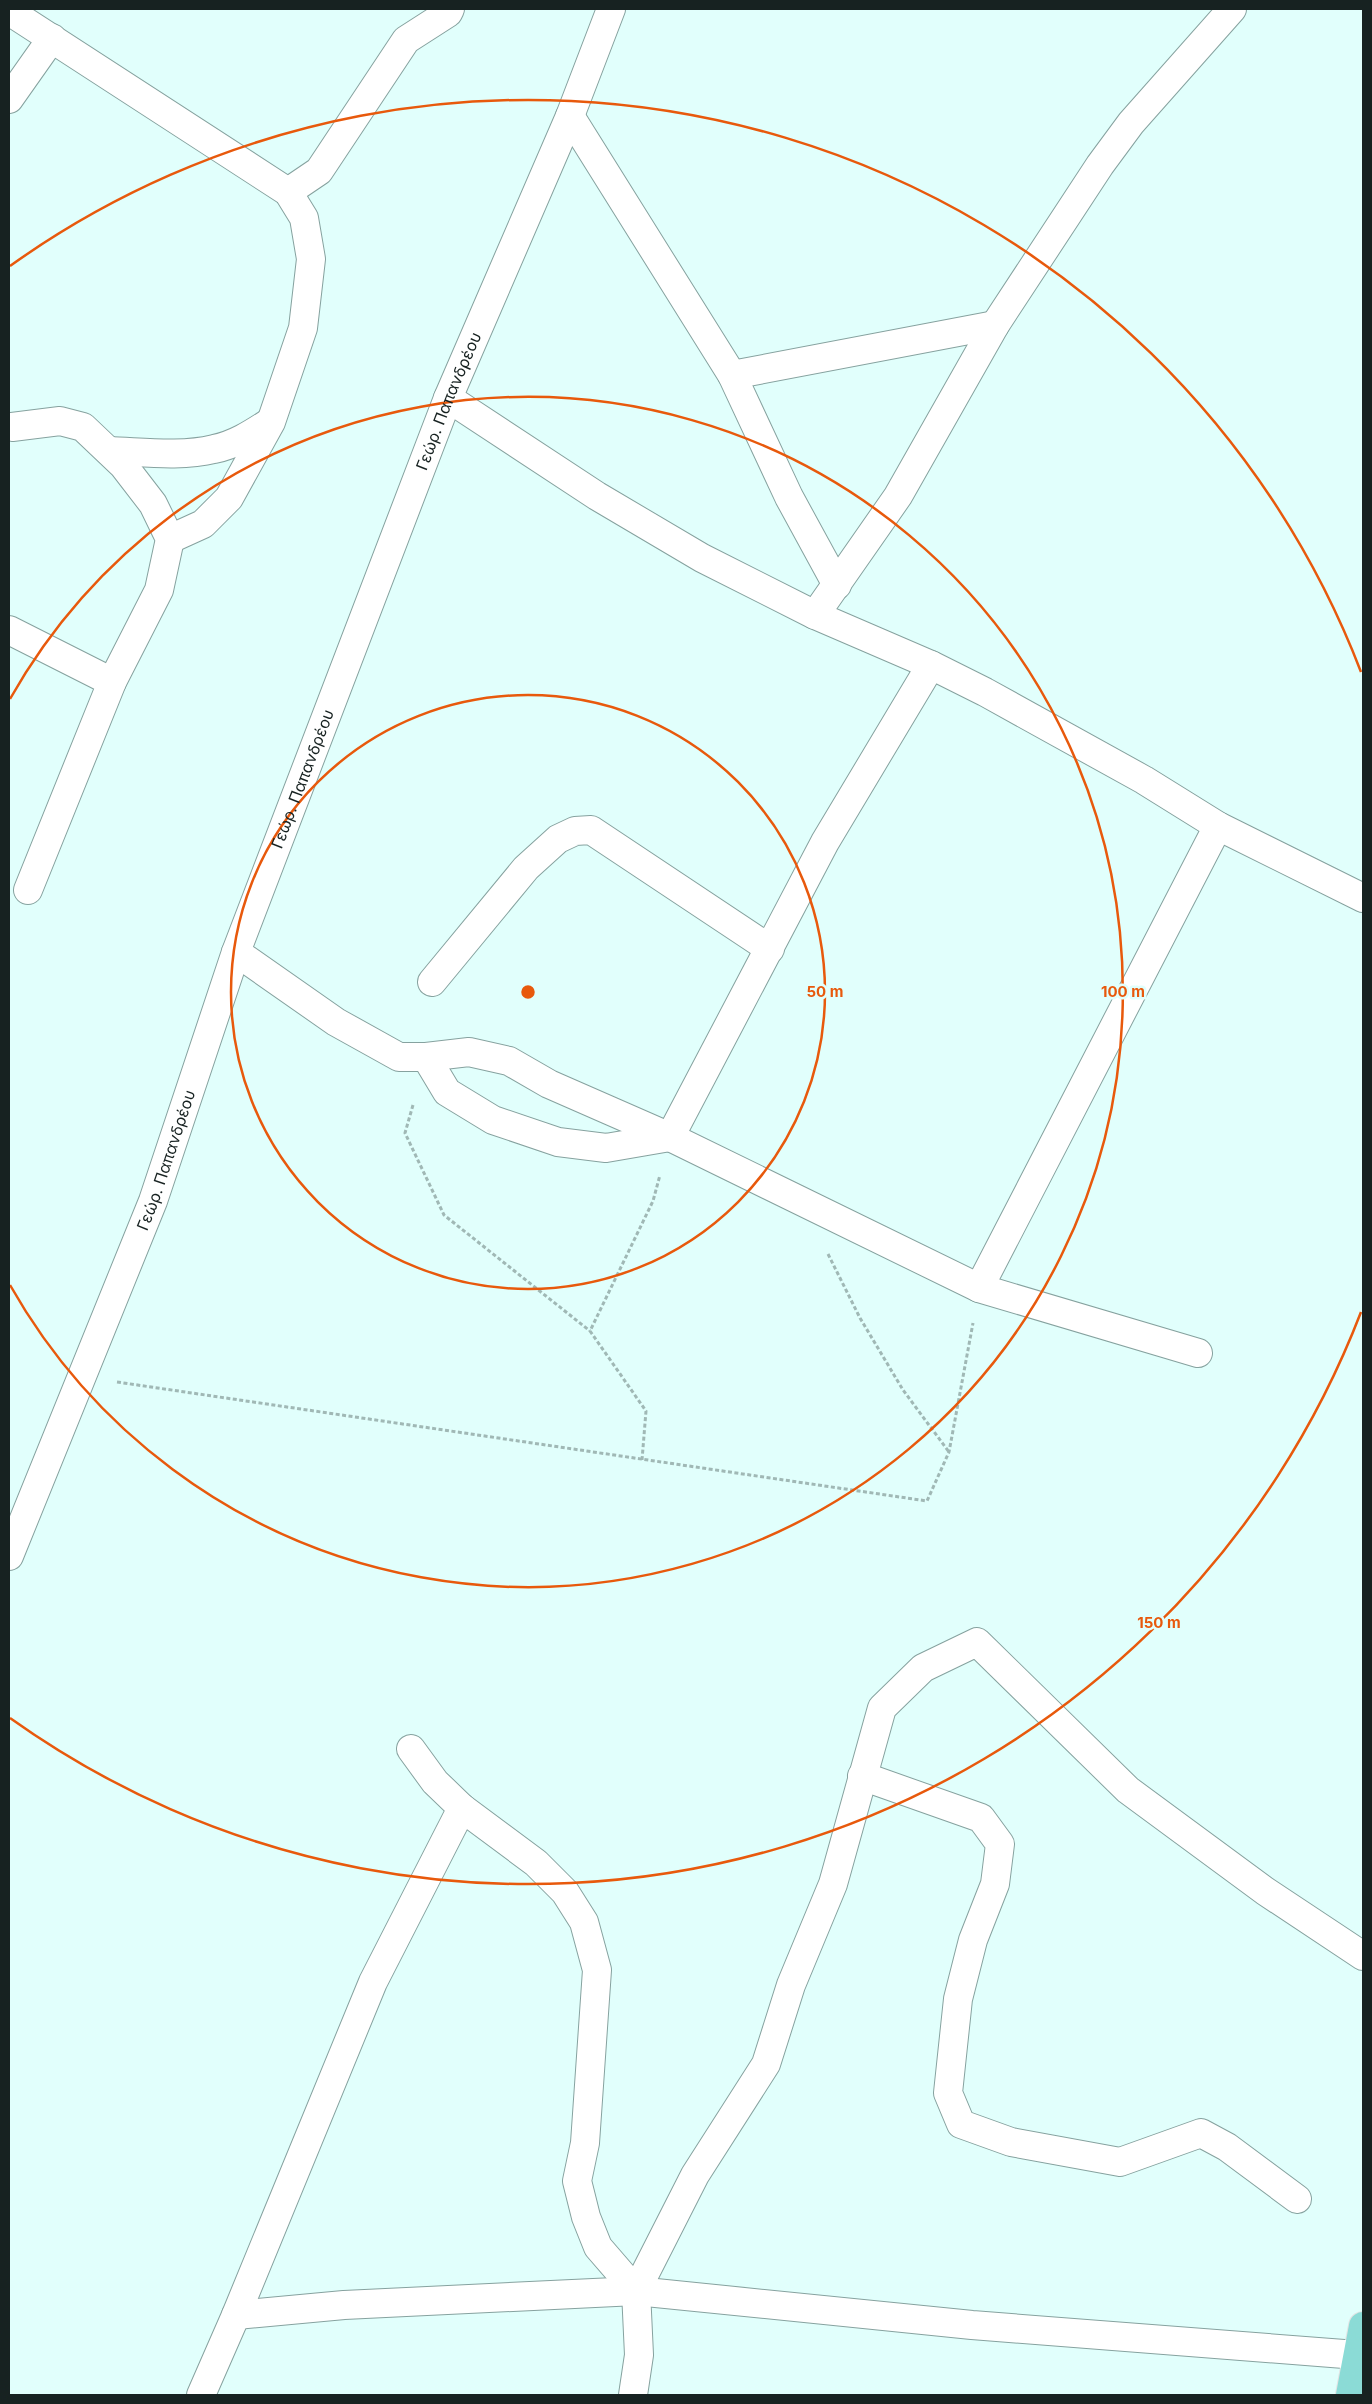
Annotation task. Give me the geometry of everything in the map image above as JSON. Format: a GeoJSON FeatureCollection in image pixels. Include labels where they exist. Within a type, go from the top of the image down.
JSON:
{"type":"FeatureCollection","features":[{"type":"Feature","properties":{"kind":"main road"},"geometry":{"type":"LineString","coordinates":[[1350,2395],[1363,2326]]}},
{"type":"Feature","properties":{"kind":"street"},"geometry":{"type":"LineString","coordinates":[[288,192],[320,170],[406,40],[448,13],[450,9]]}},
{"type":"Feature","properties":{"kind":"street","name":"Γεώρ. Παπανδρέου"},"geometry":{"type":"LineString","coordinates":[[9,1556],[153,1201],[236,952],[448,398],[570,116],[611,9]]}},
{"type":"Feature","properties":{"kind":"street"},"geometry":{"type":"LineString","coordinates":[[815,615],[898,496],[995,325],[1100,164],[1130,123],[1232,9]]}},
{"type":"Feature","properties":{"kind":"street"},"geometry":{"type":"LineString","coordinates":[[9,10],[44,25],[288,192],[304,218],[311,259],[302,328],[271,422],[229,498],[203,524],[170,539]]}},
{"type":"Feature","properties":{"kind":"street"},"geometry":{"type":"LineString","coordinates":[[9,99],[44,25]]}},
{"type":"Feature","properties":{"kind":"street"},"geometry":{"type":"LineString","coordinates":[[570,116],[732,375],[789,497],[837,585]]}},
{"type":"Feature","properties":{"kind":"street"},"geometry":{"type":"LineString","coordinates":[[732,375],[995,325]]}},
{"type":"Feature","properties":{"kind":"street"},"geometry":{"type":"LineString","coordinates":[[448,398],[597,496],[702,558],[815,615],[931,665],[1144,780],[1218,826],[1363,898]]}},
{"type":"Feature","properties":{"kind":"street"},"geometry":{"type":"LineString","coordinates":[[10,428],[60,420],[83,427],[123,465],[153,504],[170,539],[159,590],[112,682],[28,890]]}},
{"type":"Feature","properties":{"kind":"street"},"geometry":{"type":"LineString","coordinates":[[109,451],[166,453],[214,449],[245,438],[271,422]]}},
{"type":"Feature","properties":{"kind":"street"},"geometry":{"type":"LineString","coordinates":[[9,630],[112,682]]}},
{"type":"Feature","properties":{"kind":"street"},"geometry":{"type":"LineString","coordinates":[[670,1137],[770,950],[825,842],[931,665]]}},
{"type":"Feature","properties":{"kind":"street"},"geometry":{"type":"LineString","coordinates":[[979,1288],[1218,826]]}},
{"type":"Feature","properties":{"kind":"street"},"geometry":{"type":"LineString","coordinates":[[432,982],[526,868],[558,839],[575,831],[591,830],[770,950]]}},
{"type":"Feature","properties":{"kind":"street"},"geometry":{"type":"LineString","coordinates":[[236,952],[336,1022],[377,1047],[399,1057],[426,1057],[469,1052],[509,1061],[548,1084],[670,1137],[979,1288],[1198,1352]]}},
{"type":"Feature","properties":{"kind":"street"},"geometry":{"type":"LineString","coordinates":[[426,1057],[447,1092],[493,1120],[558,1142],[606,1148],[670,1137]]}},
{"type":"Feature","properties":{"kind":"street"},"geometry":{"type":"LineString","coordinates":[[633,2395],[639,2355],[636,2291],[695,2175],[766,2064],[791,1984],[833,1884],[882,1708],[923,1668],[977,1642],[1128,1790],[1265,1891],[1363,1956]]}},
{"type":"Feature","properties":{"kind":"street"},"geometry":{"type":"LineString","coordinates":[[411,1750],[435,1782],[462,1808],[536,1863],[565,1892],[584,1922],[596,1970],[585,2143],[577,2181],[586,2217],[598,2247],[636,2291]]}},
{"type":"Feature","properties":{"kind":"street"},"geometry":{"type":"LineString","coordinates":[[862,1776],[981,1818],[1000,1844],[995,1884],[972,1940],[958,1999],[948,2093],[961,2124],[1011,2142],[1120,2162],[1201,2133],[1228,2147],[1297,2199]]}},
{"type":"Feature","properties":{"kind":"street"},"geometry":{"type":"LineString","coordinates":[[201,2395],[236,2315],[373,1982],[462,1808]]}},
{"type":"Feature","properties":{"kind":"street"},"geometry":{"type":"LineString","coordinates":[[236,2315],[344,2305],[636,2291],[972,2325],[1357,2355]]}},
{"type":"Feature","properties":{"kind":"path"},"geometry":{"type":"LineString","coordinates":[[426,1057],[405,1133],[444,1215],[590,1331],[646,1411],[642,1460]]}},
{"type":"Feature","properties":{"kind":"path"},"geometry":{"type":"LineString","coordinates":[[590,1331],[653,1201],[670,1137]]}},
{"type":"Feature","properties":{"kind":"path"},"geometry":{"type":"LineString","coordinates":[[827,1214],[817,1232],[860,1318],[904,1390],[949,1452]]}},
{"type":"Feature","properties":{"kind":"path"},"geometry":{"type":"LineString","coordinates":[[82,1376],[927,1501],[949,1452],[979,1288]]}}]}
